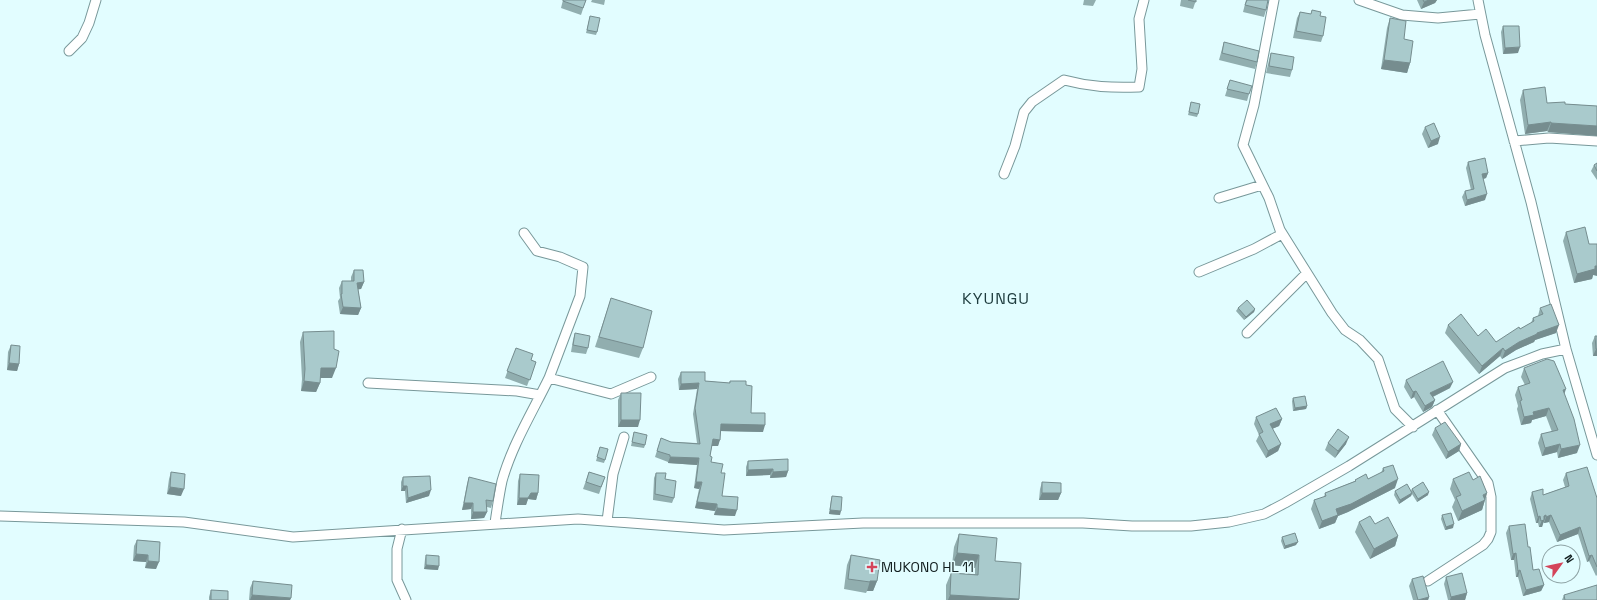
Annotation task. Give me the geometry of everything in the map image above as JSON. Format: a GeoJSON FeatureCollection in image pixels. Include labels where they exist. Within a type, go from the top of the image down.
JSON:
{"type":"FeatureCollection","features":[{"type":"Feature","properties":{"kind":"street"},"geometry":{"type":"LineString","coordinates":[[69,51],[82,38],[89,23],[96,0]]}},
{"type":"Feature","properties":{"kind":"street"},"geometry":{"type":"LineString","coordinates":[[1004,174],[1015,146],[1024,112],[1032,102],[1064,80],[1108,88],[1140,87],[1142,63],[1139,19],[1144,0]]}},
{"type":"Feature","properties":{"kind":"street"},"geometry":{"type":"LineString","coordinates":[[1274,0],[1254,105],[1243,145],[1262,185],[1282,234],[1332,313],[1345,330],[1360,340],[1378,359],[1395,409],[1412,427]]}},
{"type":"Feature","properties":{"kind":"street"},"geometry":{"type":"LineString","coordinates":[[1359,0],[1402,14],[1438,18],[1480,14]]}},
{"type":"Feature","properties":{"kind":"street"},"geometry":{"type":"LineString","coordinates":[[1478,0],[1480,14],[1531,202],[1566,349],[1597,455]]}},
{"type":"Feature","properties":{"kind":"street"},"geometry":{"type":"LineString","coordinates":[[1514,141],[1549,138],[1597,141]]}},
{"type":"Feature","properties":{"kind":"street"},"geometry":{"type":"LineString","coordinates":[[1220,198],[1262,185]]}},
{"type":"Feature","properties":{"kind":"street"},"geometry":{"type":"LineString","coordinates":[[495,523],[503,480],[517,442],[549,378],[580,296],[583,267],[560,257],[537,251],[524,233]]}},
{"type":"Feature","properties":{"kind":"street"},"geometry":{"type":"LineString","coordinates":[[1199,272],[1254,249],[1282,234]]}},
{"type":"Feature","properties":{"kind":"street"},"geometry":{"type":"LineString","coordinates":[[1247,333],[1306,273]]}},
{"type":"Feature","properties":{"kind":"street"},"geometry":{"type":"LineString","coordinates":[[0,516],[184,522],[293,537],[495,523],[578,519],[724,530],[863,523],[1083,523],[1132,526],[1191,526],[1229,522],[1264,514],[1349,466],[1505,368],[1542,354],[1566,349]]}},
{"type":"Feature","properties":{"kind":"street"},"geometry":{"type":"LineString","coordinates":[[549,378],[611,394],[651,377]]}},
{"type":"Feature","properties":{"kind":"street"},"geometry":{"type":"LineString","coordinates":[[368,383],[517,391],[540,395]]}},
{"type":"Feature","properties":{"kind":"street"},"geometry":{"type":"LineString","coordinates":[[1428,581],[1483,545],[1491,532],[1491,497],[1488,483],[1437,410]]}},
{"type":"Feature","properties":{"kind":"street"},"geometry":{"type":"LineString","coordinates":[[607,521],[613,474],[624,436]]}},
{"type":"Feature","properties":{"kind":"street"},"geometry":{"type":"LineString","coordinates":[[402,529],[397,550],[397,580],[406,600]]}},
{"type":"Feature","properties":{"kind":"building"},"geometry":{"type":"Polygon","coordinates":[[[563,0],[586,0],[583,8],[563,0]]]}},
{"type":"Feature","properties":{"kind":"building"},"geometry":{"type":"Polygon","coordinates":[[[1247,0],[1268,0],[1266,10],[1245,5],[1247,0]]]}},
{"type":"Feature","properties":{"kind":"building"},"geometry":{"type":"Polygon","coordinates":[[[1312,10],[1321,12],[1320,16],[1326,17],[1323,36],[1296,31],[1300,12],[1311,14],[1312,10]]]}},
{"type":"Feature","properties":{"kind":"building"},"geometry":{"type":"Polygon","coordinates":[[[590,16],[600,18],[597,32],[587,30],[590,16]]]}},
{"type":"Feature","properties":{"kind":"building"},"geometry":{"type":"Polygon","coordinates":[[[1390,18],[1406,21],[1404,39],[1413,41],[1410,63],[1384,60],[1390,18]]]}},
{"type":"Feature","properties":{"kind":"building"},"geometry":{"type":"Polygon","coordinates":[[[1503,26],[1519,26],[1520,47],[1505,48],[1503,26]]]}},
{"type":"Feature","properties":{"kind":"building"},"geometry":{"type":"Polygon","coordinates":[[[1224,42],[1259,51],[1257,62],[1222,53],[1224,42]]]}},
{"type":"Feature","properties":{"kind":"building"},"geometry":{"type":"Polygon","coordinates":[[[1271,53],[1294,57],[1292,70],[1269,66],[1271,53]]]}},
{"type":"Feature","properties":{"kind":"building"},"geometry":{"type":"Polygon","coordinates":[[[1230,80],[1252,86],[1249,94],[1227,89],[1230,80]]]}},
{"type":"Feature","properties":{"kind":"building"},"geometry":{"type":"Polygon","coordinates":[[[1545,87],[1547,103],[1565,102],[1565,104],[1597,106],[1597,126],[1551,122],[1528,125],[1523,90],[1545,87]]]}},
{"type":"Feature","properties":{"kind":"building"},"geometry":{"type":"Polygon","coordinates":[[[1191,102],[1200,104],[1198,114],[1189,112],[1191,102]]]}},
{"type":"Feature","properties":{"kind":"building"},"geometry":{"type":"Polygon","coordinates":[[[1434,123],[1440,137],[1431,141],[1425,127],[1434,123]]]}},
{"type":"Feature","properties":{"kind":"building"},"geometry":{"type":"Polygon","coordinates":[[[1485,158],[1488,173],[1482,174],[1487,194],[1467,200],[1465,191],[1474,189],[1468,162],[1485,158]]]}},
{"type":"Feature","properties":{"kind":"building"},"geometry":{"type":"Polygon","coordinates":[[[1597,163],[1597,171],[1594,165],[1597,163]]]}},
{"type":"Feature","properties":{"kind":"building"},"geometry":{"type":"Polygon","coordinates":[[[1585,227],[1589,244],[1597,244],[1597,266],[1595,266],[1595,269],[1577,274],[1566,232],[1585,227]]]}},
{"type":"Feature","properties":{"kind":"building"},"geometry":{"type":"Polygon","coordinates":[[[354,270],[363,270],[364,282],[357,283],[361,308],[343,307],[341,294],[342,281],[354,281],[354,270]]]}},
{"type":"Feature","properties":{"kind":"building"},"geometry":{"type":"Polygon","coordinates":[[[611,298],[652,311],[643,348],[599,337],[611,298]]]}},
{"type":"Feature","properties":{"kind":"building"},"geometry":{"type":"Polygon","coordinates":[[[1247,300],[1255,309],[1246,317],[1238,308],[1247,300]]]}},
{"type":"Feature","properties":{"kind":"building"},"geometry":{"type":"Polygon","coordinates":[[[1551,304],[1559,325],[1537,333],[1505,351],[1503,348],[1482,366],[1448,325],[1461,314],[1478,336],[1486,329],[1496,342],[1519,327],[1520,329],[1534,321],[1533,318],[1543,314],[1540,308],[1551,304]]]}},
{"type":"Feature","properties":{"kind":"building"},"geometry":{"type":"Polygon","coordinates":[[[334,331],[334,349],[339,351],[336,368],[321,368],[320,383],[304,381],[305,369],[303,332],[334,331]]]}},
{"type":"Feature","properties":{"kind":"building"},"geometry":{"type":"Polygon","coordinates":[[[575,333],[590,336],[588,348],[573,345],[575,333]]]}},
{"type":"Feature","properties":{"kind":"building"},"geometry":{"type":"Polygon","coordinates":[[[1595,336],[1597,336],[1597,349],[1596,349],[1595,336]]]}},
{"type":"Feature","properties":{"kind":"building"},"geometry":{"type":"Polygon","coordinates":[[[11,345],[20,346],[19,364],[9,363],[11,345]]]}},
{"type":"Feature","properties":{"kind":"building"},"geometry":{"type":"Polygon","coordinates":[[[516,348],[533,354],[531,360],[536,362],[530,380],[507,371],[516,348]]]}},
{"type":"Feature","properties":{"kind":"building"},"geometry":{"type":"Polygon","coordinates":[[[1547,359],[1554,361],[1566,389],[1563,390],[1574,419],[1580,445],[1561,449],[1560,444],[1545,448],[1541,434],[1558,430],[1549,408],[1533,412],[1534,415],[1524,417],[1520,401],[1522,400],[1518,387],[1530,383],[1524,368],[1547,359]]]}},
{"type":"Feature","properties":{"kind":"building"},"geometry":{"type":"Polygon","coordinates":[[[1443,361],[1453,382],[1430,393],[1435,400],[1425,406],[1416,391],[1413,392],[1406,380],[1443,361]]]}},
{"type":"Feature","properties":{"kind":"building"},"geometry":{"type":"Polygon","coordinates":[[[681,372],[705,372],[705,381],[730,383],[730,381],[746,381],[746,385],[752,386],[751,413],[765,413],[765,425],[721,424],[720,440],[713,439],[710,456],[712,457],[711,462],[723,464],[721,473],[725,473],[722,496],[738,497],[737,510],[717,508],[717,504],[697,502],[702,482],[696,482],[699,458],[670,457],[670,455],[657,451],[661,438],[671,442],[700,444],[695,408],[699,383],[681,384],[681,372]]]}},
{"type":"Feature","properties":{"kind":"building"},"geometry":{"type":"Polygon","coordinates":[[[621,393],[641,393],[640,420],[621,420],[621,393]]]}},
{"type":"Feature","properties":{"kind":"building"},"geometry":{"type":"Polygon","coordinates":[[[1305,396],[1307,406],[1295,408],[1293,398],[1305,396]]]}},
{"type":"Feature","properties":{"kind":"building"},"geometry":{"type":"Polygon","coordinates":[[[1276,408],[1282,419],[1270,424],[1281,444],[1268,451],[1259,434],[1263,432],[1256,417],[1276,408]]]}},
{"type":"Feature","properties":{"kind":"building"},"geometry":{"type":"Polygon","coordinates":[[[1445,422],[1461,444],[1448,452],[1435,428],[1445,422]]]}},
{"type":"Feature","properties":{"kind":"building"},"geometry":{"type":"Polygon","coordinates":[[[1338,429],[1349,437],[1338,451],[1328,443],[1338,429]]]}},
{"type":"Feature","properties":{"kind":"building"},"geometry":{"type":"Polygon","coordinates":[[[634,432],[647,435],[645,445],[632,442],[634,432]]]}},
{"type":"Feature","properties":{"kind":"building"},"geometry":{"type":"Polygon","coordinates":[[[600,447],[608,449],[605,460],[597,457],[600,447]]]}},
{"type":"Feature","properties":{"kind":"building"},"geometry":{"type":"Polygon","coordinates":[[[788,459],[788,471],[773,472],[773,469],[748,470],[748,461],[788,459]]]}},
{"type":"Feature","properties":{"kind":"building"},"geometry":{"type":"Polygon","coordinates":[[[1393,465],[1398,479],[1351,504],[1336,509],[1338,515],[1322,521],[1314,500],[1326,496],[1325,493],[1356,481],[1355,480],[1366,474],[1368,479],[1384,471],[1383,468],[1393,465]]]}},
{"type":"Feature","properties":{"kind":"building"},"geometry":{"type":"Polygon","coordinates":[[[1587,467],[1597,498],[1597,567],[1592,555],[1589,556],[1580,527],[1560,535],[1551,515],[1546,517],[1546,515],[1544,516],[1544,520],[1541,521],[1540,516],[1538,517],[1532,492],[1543,489],[1543,495],[1569,486],[1566,473],[1587,467]]]}},
{"type":"Feature","properties":{"kind":"building"},"geometry":{"type":"Polygon","coordinates":[[[171,472],[185,474],[184,489],[170,487],[171,472]]]}},
{"type":"Feature","properties":{"kind":"building"},"geometry":{"type":"Polygon","coordinates":[[[589,472],[605,477],[601,487],[586,482],[589,472]]]}},
{"type":"Feature","properties":{"kind":"building"},"geometry":{"type":"Polygon","coordinates":[[[1469,472],[1473,480],[1480,476],[1487,493],[1483,495],[1485,500],[1462,511],[1456,497],[1461,495],[1453,479],[1469,472]]]}},
{"type":"Feature","properties":{"kind":"building"},"geometry":{"type":"Polygon","coordinates":[[[656,473],[666,473],[665,479],[676,481],[674,498],[655,494],[656,473]]]}},
{"type":"Feature","properties":{"kind":"building"},"geometry":{"type":"Polygon","coordinates":[[[520,474],[539,475],[538,493],[531,493],[528,498],[519,498],[520,474]]]}},
{"type":"Feature","properties":{"kind":"building"},"geometry":{"type":"Polygon","coordinates":[[[430,476],[431,490],[408,498],[407,486],[403,486],[403,477],[430,476]]]}},
{"type":"Feature","properties":{"kind":"building"},"geometry":{"type":"Polygon","coordinates":[[[469,477],[496,484],[493,501],[486,500],[487,512],[473,512],[473,503],[464,503],[469,477]]]}},
{"type":"Feature","properties":{"kind":"building"},"geometry":{"type":"Polygon","coordinates":[[[1042,482],[1061,483],[1061,493],[1042,493],[1042,482]]]}},
{"type":"Feature","properties":{"kind":"building"},"geometry":{"type":"Polygon","coordinates":[[[1423,482],[1429,492],[1418,499],[1412,489],[1423,482]]]}},
{"type":"Feature","properties":{"kind":"building"},"geometry":{"type":"Polygon","coordinates":[[[1407,484],[1412,493],[1400,500],[1395,491],[1407,484]]]}},
{"type":"Feature","properties":{"kind":"building"},"geometry":{"type":"Polygon","coordinates":[[[832,496],[842,497],[841,511],[830,510],[832,496]]]}},
{"type":"Feature","properties":{"kind":"building"},"geometry":{"type":"Polygon","coordinates":[[[1451,513],[1454,524],[1446,527],[1442,515],[1451,513]]]}},
{"type":"Feature","properties":{"kind":"building"},"geometry":{"type":"Polygon","coordinates":[[[1370,516],[1375,524],[1388,517],[1398,536],[1374,549],[1359,522],[1370,516]]]}},
{"type":"Feature","properties":{"kind":"building"},"geometry":{"type":"Polygon","coordinates":[[[1525,524],[1533,570],[1539,569],[1541,584],[1544,585],[1526,590],[1520,570],[1518,571],[1516,553],[1513,554],[1509,526],[1525,524]]]}},
{"type":"Feature","properties":{"kind":"building"},"geometry":{"type":"Polygon","coordinates":[[[1295,533],[1298,542],[1285,546],[1282,537],[1295,533]]]}},
{"type":"Feature","properties":{"kind":"building"},"geometry":{"type":"Polygon","coordinates":[[[959,534],[997,538],[995,561],[1021,563],[1019,599],[950,595],[951,573],[978,575],[979,555],[957,553],[959,534]]]}},
{"type":"Feature","properties":{"kind":"building"},"geometry":{"type":"Polygon","coordinates":[[[137,540],[160,542],[159,562],[148,561],[148,555],[136,554],[137,540]]]}},
{"type":"Feature","properties":{"kind":"building"},"geometry":{"type":"Polygon","coordinates":[[[426,555],[439,556],[439,566],[426,565],[426,555]]]}},
{"type":"Feature","properties":{"kind":"building"},"geometry":{"type":"Polygon","coordinates":[[[851,555],[880,560],[877,581],[870,582],[848,579],[851,555]]]}},
{"type":"Feature","properties":{"kind":"building"},"geometry":{"type":"Polygon","coordinates":[[[1462,573],[1467,593],[1451,597],[1446,577],[1462,573]]]}},
{"type":"Feature","properties":{"kind":"building"},"geometry":{"type":"Polygon","coordinates":[[[1423,576],[1429,597],[1418,600],[1412,579],[1423,576]]]}},
{"type":"Feature","properties":{"kind":"building"},"geometry":{"type":"Polygon","coordinates":[[[253,581],[292,585],[291,598],[252,595],[253,581]]]}},
{"type":"Feature","properties":{"kind":"building"},"geometry":{"type":"Polygon","coordinates":[[[1597,585],[1597,600],[1565,600],[1564,595],[1597,585]]]}},
{"type":"Feature","properties":{"kind":"building"},"geometry":{"type":"Polygon","coordinates":[[[211,590],[228,591],[228,600],[211,600],[211,590]]]}},
{"type":"Feature","properties":{"kind":"place","name":"MUKONO HL 11"},"geometry":{"type":"Point","coordinates":[872,567]}},
{"type":"Feature","properties":{"kind":"district","name":"KYUNGU"},"geometry":{"type":"Point","coordinates":[996,298]}}]}
